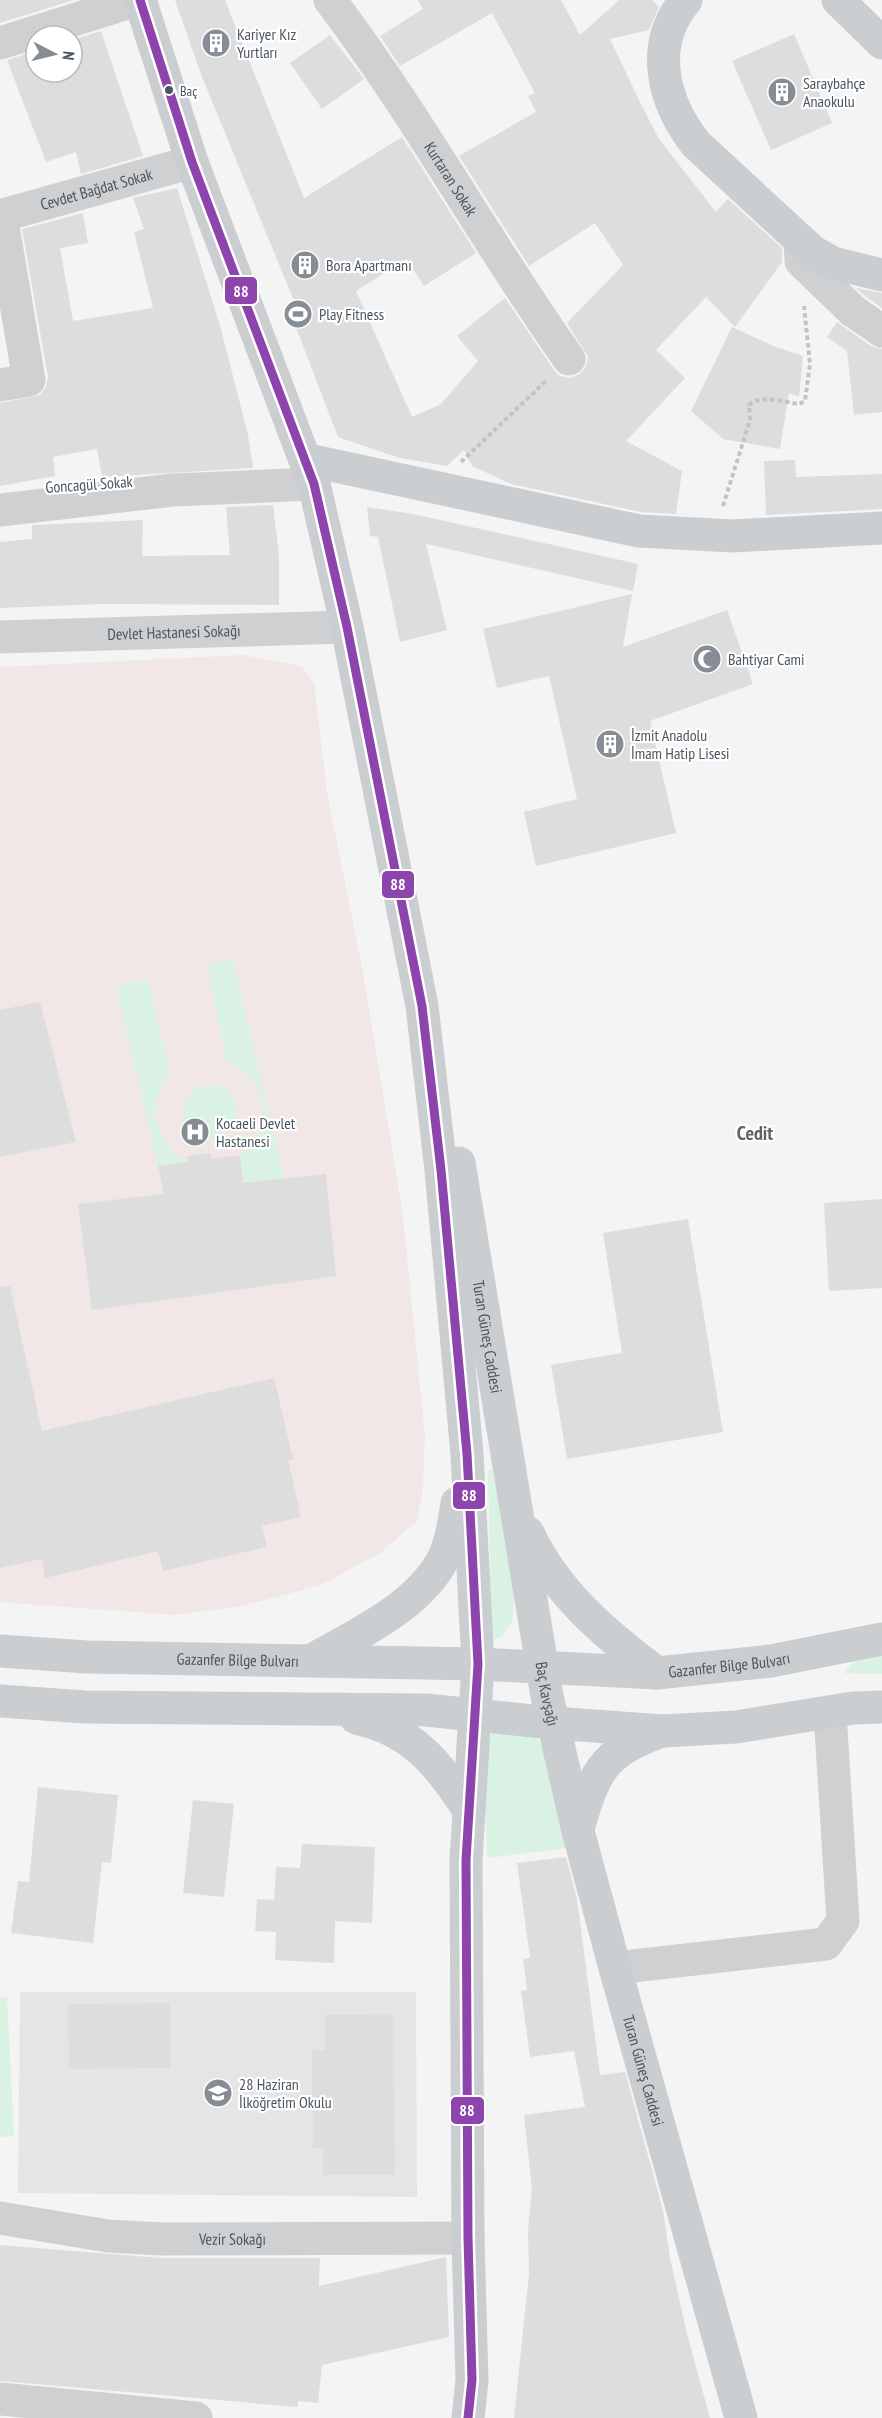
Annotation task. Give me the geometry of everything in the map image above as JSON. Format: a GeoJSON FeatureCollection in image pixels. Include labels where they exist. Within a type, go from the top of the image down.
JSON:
{"type":"FeatureCollection","features":[{"type":"Feature","properties":{"kind":"main road","name":"Turan Güneş Caddesi"},"geometry":{"type":"LineString","coordinates":[[138,0],[192,162],[311,472],[347,627],[422,1006],[461,1170],[540,1667]]}},
{"type":"Feature","properties":{"kind":"main road"},"geometry":{"type":"LineString","coordinates":[[686,0],[669,29],[664,54],[667,94],[675,113],[696,144],[801,251],[833,263],[882,275]]}},
{"type":"Feature","properties":{"kind":"main road"},"geometry":{"type":"LineString","coordinates":[[838,0],[882,43]]}},
{"type":"Feature","properties":{"kind":"main road"},"geometry":{"type":"LineString","coordinates":[[311,472],[433,489],[639,531],[714,536],[882,528]]}},
{"type":"Feature","properties":{"kind":"main road","name":"Turan Güneş Caddesi"},"geometry":{"type":"LineString","coordinates":[[422,1006],[441,1170],[467,1454],[478,1664]]}},
{"type":"Feature","properties":{"kind":"main road"},"geometry":{"type":"LineString","coordinates":[[312,1660],[367,1629],[425,1588],[444,1557],[450,1542],[467,1454]]}},
{"type":"Feature","properties":{"kind":"main road"},"geometry":{"type":"LineString","coordinates":[[515,1508],[539,1557],[566,1593],[605,1634],[657,1673]]}},
{"type":"Feature","properties":{"kind":"main road","name":"Gazanfer Bilge Bulvarı"},"geometry":{"type":"LineString","coordinates":[[540,1667],[657,1673],[771,1661],[882,1639]]}},
{"type":"Feature","properties":{"kind":"main road","name":"Gazanfer Bilge Bulvarı"},"geometry":{"type":"LineString","coordinates":[[0,1651],[87,1657],[478,1664]]}},
{"type":"Feature","properties":{"kind":"main road"},"geometry":{"type":"LineString","coordinates":[[468,2418],[472,2380],[468,2238],[466,1860],[478,1664]]}},
{"type":"Feature","properties":{"kind":"main road","name":"Baç Kavşağı"},"geometry":{"type":"LineString","coordinates":[[476,1715],[553,1723],[540,1667],[478,1664]]}},
{"type":"Feature","properties":{"kind":"main road"},"geometry":{"type":"LineString","coordinates":[[0,1701],[85,1707],[426,1710],[476,1715]]}},
{"type":"Feature","properties":{"kind":"main road"},"geometry":{"type":"LineString","coordinates":[[553,1723],[663,1731],[736,1727],[853,1708],[882,1707]]}},
{"type":"Feature","properties":{"kind":"main road"},"geometry":{"type":"LineString","coordinates":[[310,1709],[378,1723],[413,1741],[442,1770],[469,1810]]}},
{"type":"Feature","properties":{"kind":"main road","name":"Turan Güneş Caddesi"},"geometry":{"type":"LineString","coordinates":[[553,1723],[578,1831],[615,1968],[741,2418]]}},
{"type":"Feature","properties":{"kind":"main road"},"geometry":{"type":"LineString","coordinates":[[578,1831],[590,1794],[607,1760],[619,1749],[636,1740],[663,1731]]}},
{"type":"Feature","properties":{"kind":"street"},"geometry":{"type":"LineString","coordinates":[[0,43],[138,0]]}},
{"type":"Feature","properties":{"kind":"street","name":"Kurtaran Sokak"},"geometry":{"type":"LineString","coordinates":[[330,0],[398,96],[457,186],[520,290],[569,359]]}},
{"type":"Feature","properties":{"kind":"street","name":"Cevdet Bağdat Sokak"},"geometry":{"type":"LineString","coordinates":[[1,215],[192,162]]}},
{"type":"Feature","properties":{"kind":"street"},"geometry":{"type":"LineString","coordinates":[[0,386],[29,380],[1,215]]}},
{"type":"Feature","properties":{"kind":"street"},"geometry":{"type":"LineString","coordinates":[[801,251],[853,311],[882,331]]}},
{"type":"Feature","properties":{"kind":"street","name":"Goncagül Sokak"},"geometry":{"type":"LineString","coordinates":[[0,510],[311,472]]}},
{"type":"Feature","properties":{"kind":"street","name":"Goncagül Sokak"},"geometry":{"type":"LineString","coordinates":[[0,493],[53,484],[150,480],[177,489]]}},
{"type":"Feature","properties":{"kind":"street","name":"Devlet Hastanesi Sokağı"},"geometry":{"type":"LineString","coordinates":[[0,637],[347,627]]}},
{"type":"Feature","properties":{"kind":"street"},"geometry":{"type":"LineString","coordinates":[[615,1968],[826,1944],[843,1921],[830,1713]]}},
{"type":"Feature","properties":{"kind":"street","name":"Vezir Sokağı"},"geometry":{"type":"LineString","coordinates":[[0,2218],[62,2230],[140,2238],[468,2238]]}},
{"type":"Feature","properties":{"kind":"street"},"geometry":{"type":"LineString","coordinates":[[0,2399],[196,2418]]}},
{"type":"Feature","properties":{"kind":"path"},"geometry":{"type":"LineString","coordinates":[[714,536],[750,420],[749,405],[754,400],[765,399],[799,404],[805,401],[810,364],[801,251]]}},
{"type":"Feature","properties":{"kind":"path"},"geometry":{"type":"LineString","coordinates":[[433,489],[569,359]]}},
{"type":"Feature","properties":{"kind":"shaded area","name":"Kocaeli Devlet Hastanesi"},"geometry":{"type":"Polygon","coordinates":[[[243,655],[301,666],[314,683],[327,793],[363,972],[403,1216],[425,1435],[423,1489],[417,1521],[380,1553],[321,1585],[238,1607],[174,1615],[0,1602],[0,667],[243,655]]]}},
{"type":"Feature","properties":{"kind":"shaded area","name":"28 Haziran İlköğretim Okulu"},"geometry":{"type":"Polygon","coordinates":[[[20,1992],[416,1992],[417,2197],[18,2193],[20,1992]]]}},
{"type":"Feature","properties":{"kind":"green space"},"geometry":{"type":"Polygon","coordinates":[[[233,959],[284,1179],[243,1183],[240,1155],[254,1142],[258,1133],[263,1114],[262,1104],[257,1086],[251,1078],[244,1071],[227,1062],[207,965],[233,959]]]}},
{"type":"Feature","properties":{"kind":"green space"},"geometry":{"type":"Polygon","coordinates":[[[148,979],[170,1072],[157,1098],[155,1118],[166,1146],[188,1162],[158,1166],[116,986],[148,979]]]}},
{"type":"Feature","properties":{"kind":"green space"},"geometry":{"type":"Polygon","coordinates":[[[210,1085],[220,1087],[229,1093],[235,1102],[237,1112],[235,1122],[229,1131],[220,1137],[210,1139],[200,1137],[191,1131],[185,1122],[183,1112],[185,1102],[191,1093],[200,1087],[210,1085]]]}},
{"type":"Feature","properties":{"kind":"green space"},"geometry":{"type":"Polygon","coordinates":[[[492,1469],[508,1546],[514,1607],[510,1625],[502,1637],[494,1639],[491,1616],[488,1471],[492,1469]]]}},
{"type":"Feature","properties":{"kind":"green space"},"geometry":{"type":"Polygon","coordinates":[[[882,1654],[882,1674],[844,1673],[856,1660],[882,1654]]]}},
{"type":"Feature","properties":{"kind":"green space"},"geometry":{"type":"Polygon","coordinates":[[[493,1733],[537,1736],[547,1759],[568,1848],[487,1858],[484,1758],[486,1740],[493,1733]]]}},
{"type":"Feature","properties":{"kind":"green space"},"geometry":{"type":"Polygon","coordinates":[[[0,1997],[7,1997],[14,2136],[0,2137],[0,1997]]]}},
{"type":"Feature","properties":{"kind":"building"},"geometry":{"type":"Polygon","coordinates":[[[0,0],[74,0],[0,23],[0,0]]]}},
{"type":"Feature","properties":{"kind":"building"},"geometry":{"type":"Polygon","coordinates":[[[175,0],[225,0],[304,198],[402,137],[476,253],[424,286],[407,259],[356,291],[412,417],[441,404],[478,361],[457,336],[505,298],[554,370],[560,376],[570,378],[580,374],[586,366],[588,357],[567,323],[623,265],[595,223],[529,266],[459,156],[536,112],[528,96],[535,93],[492,13],[400,66],[380,36],[423,9],[418,0],[561,0],[580,35],[619,0],[652,0],[659,7],[649,30],[610,39],[639,100],[659,139],[716,212],[728,199],[782,248],[782,262],[735,327],[706,297],[656,350],[685,378],[626,441],[682,471],[676,514],[641,512],[511,484],[472,466],[464,450],[447,466],[399,458],[338,437],[287,304],[294,301],[202,77],[175,0]]]}},
{"type":"Feature","properties":{"kind":"building"},"geometry":{"type":"Polygon","coordinates":[[[101,31],[143,156],[81,174],[76,152],[46,162],[7,60],[24,55],[24,84],[84,84],[84,36],[101,31]]]}},
{"type":"Feature","properties":{"kind":"building","name":"Saraybahçe Anaokulu"},"geometry":{"type":"Polygon","coordinates":[[[794,34],[832,123],[771,150],[732,61],[794,34]]]}},
{"type":"Feature","properties":{"kind":"building"},"geometry":{"type":"Polygon","coordinates":[[[330,35],[364,79],[322,109],[290,63],[330,35]]]}},
{"type":"Feature","properties":{"kind":"building"},"geometry":{"type":"Polygon","coordinates":[[[177,188],[221,329],[248,435],[253,468],[102,477],[97,449],[53,457],[55,476],[0,486],[0,403],[40,395],[46,387],[48,377],[22,229],[83,213],[88,243],[60,248],[73,321],[153,308],[134,232],[144,229],[133,198],[177,188]]]}},
{"type":"Feature","properties":{"kind":"building"},"geometry":{"type":"Polygon","coordinates":[[[856,288],[882,293],[882,308],[865,296],[856,288]]]}},
{"type":"Feature","properties":{"kind":"building"},"geometry":{"type":"Polygon","coordinates":[[[837,322],[871,346],[882,349],[882,412],[854,415],[847,351],[827,337],[837,322]]]}},
{"type":"Feature","properties":{"kind":"building"},"geometry":{"type":"Polygon","coordinates":[[[732,327],[776,347],[803,356],[799,397],[789,393],[780,449],[723,439],[691,411],[732,327]]]}},
{"type":"Feature","properties":{"kind":"building"},"geometry":{"type":"Polygon","coordinates":[[[795,460],[796,477],[882,474],[882,509],[766,515],[764,461],[795,460]]]}},
{"type":"Feature","properties":{"kind":"building"},"geometry":{"type":"Polygon","coordinates":[[[273,505],[279,555],[279,605],[103,604],[0,608],[0,542],[32,539],[32,525],[143,520],[142,556],[230,555],[226,507],[273,505]]]}},
{"type":"Feature","properties":{"kind":"building"},"geometry":{"type":"Polygon","coordinates":[[[367,507],[413,514],[638,564],[633,591],[426,544],[447,630],[400,642],[378,537],[370,536],[367,507]]]}},
{"type":"Feature","properties":{"kind":"building","name":"İzmit Anadolu İmam Hatip Lisesi"},"geometry":{"type":"Polygon","coordinates":[[[632,594],[623,647],[727,610],[753,684],[650,721],[676,833],[536,866],[524,812],[577,799],[549,676],[497,688],[483,629],[632,594]]]}},
{"type":"Feature","properties":{"kind":"building"},"geometry":{"type":"Polygon","coordinates":[[[40,1002],[76,1142],[0,1157],[0,1010],[40,1002]]]}},
{"type":"Feature","properties":{"kind":"building"},"geometry":{"type":"Polygon","coordinates":[[[211,1153],[212,1159],[240,1155],[243,1183],[326,1174],[336,1276],[92,1310],[78,1204],[164,1194],[158,1166],[188,1162],[187,1156],[211,1153]]]}},
{"type":"Feature","properties":{"kind":"building"},"geometry":{"type":"Polygon","coordinates":[[[882,1199],[882,1288],[829,1291],[824,1203],[882,1199]]]}},
{"type":"Feature","properties":{"kind":"building"},"geometry":{"type":"Polygon","coordinates":[[[688,1219],[723,1432],[567,1459],[551,1365],[622,1353],[603,1233],[688,1219]]]}},
{"type":"Feature","properties":{"kind":"building"},"geometry":{"type":"Polygon","coordinates":[[[10,1286],[42,1431],[274,1378],[293,1459],[288,1460],[301,1517],[262,1526],[267,1547],[163,1571],[158,1551],[45,1578],[42,1559],[0,1568],[0,1287],[10,1286]]]}},
{"type":"Feature","properties":{"kind":"building"},"geometry":{"type":"Polygon","coordinates":[[[38,1787],[118,1795],[111,1863],[102,1862],[93,1943],[11,1933],[18,1881],[29,1882],[38,1787]]]}},
{"type":"Feature","properties":{"kind":"building"},"geometry":{"type":"Polygon","coordinates":[[[193,1800],[234,1804],[224,1897],[183,1893],[193,1800]]]}},
{"type":"Feature","properties":{"kind":"building"},"geometry":{"type":"Polygon","coordinates":[[[302,1844],[375,1847],[372,1923],[335,1921],[334,1963],[275,1960],[276,1932],[255,1931],[257,1899],[274,1900],[276,1867],[300,1868],[302,1844]]]}},
{"type":"Feature","properties":{"kind":"building"},"geometry":{"type":"Polygon","coordinates":[[[566,1857],[577,1899],[600,2075],[625,2072],[663,2210],[670,2258],[687,2334],[710,2418],[514,2418],[529,2273],[528,2230],[532,2190],[524,2115],[585,2107],[574,2051],[530,2057],[521,1991],[527,1990],[523,1959],[530,1958],[517,1863],[566,1857]]]}},
{"type":"Feature","properties":{"kind":"building"},"geometry":{"type":"Polygon","coordinates":[[[170,2003],[170,2068],[69,2069],[68,2004],[170,2003]]]}},
{"type":"Feature","properties":{"kind":"building"},"geometry":{"type":"Polygon","coordinates":[[[393,2014],[395,2175],[323,2175],[323,2148],[313,2148],[312,2050],[325,2050],[325,2015],[393,2014]]]}},
{"type":"Feature","properties":{"kind":"building"},"geometry":{"type":"Polygon","coordinates":[[[0,2245],[161,2258],[320,2258],[319,2286],[446,2257],[449,2337],[322,2365],[318,2403],[298,2401],[298,2407],[0,2381],[0,2245]]]}},
{"type":"Feature","properties":{"kind":"transit line","name":"88"},"geometry":{"type":"LineString","coordinates":[[140,0],[192,162],[314,484],[347,627],[422,1006],[441,1170],[467,1454],[478,1664],[466,1860],[468,2238],[472,2380],[468,2418]]}},
{"type":"Feature","properties":{"kind":"place","name":"Kariyer Kız Yurtları"},"geometry":{"type":"Point","coordinates":[216,43]}},
{"type":"Feature","properties":{"kind":"place","name":"Baç"},"geometry":{"type":"Point","coordinates":[169,90]}},
{"type":"Feature","properties":{"kind":"place","name":"Saraybahçe Anaokulu"},"geometry":{"type":"Point","coordinates":[782,92]}},
{"type":"Feature","properties":{"kind":"place","name":"Bora Apartmanı"},"geometry":{"type":"Point","coordinates":[305,265]}},
{"type":"Feature","properties":{"kind":"place","name":"Play Fitness"},"geometry":{"type":"Point","coordinates":[298,314]}},
{"type":"Feature","properties":{"kind":"place","name":"Bahtiyar Cami"},"geometry":{"type":"Point","coordinates":[707,659]}},
{"type":"Feature","properties":{"kind":"place","name":"İzmit Anadolu İmam Hatip Lisesi"},"geometry":{"type":"Point","coordinates":[610,744]}},
{"type":"Feature","properties":{"kind":"place","name":"Kocaeli Devlet Hastanesi"},"geometry":{"type":"Point","coordinates":[195,1132]}},
{"type":"Feature","properties":{"kind":"place","name":"28 Haziran İlköğretim Okulu"},"geometry":{"type":"Point","coordinates":[218,2093]}},
{"type":"Feature","properties":{"kind":"district","name":"Cedit"},"geometry":{"type":"Point","coordinates":[755,1133]}}]}
